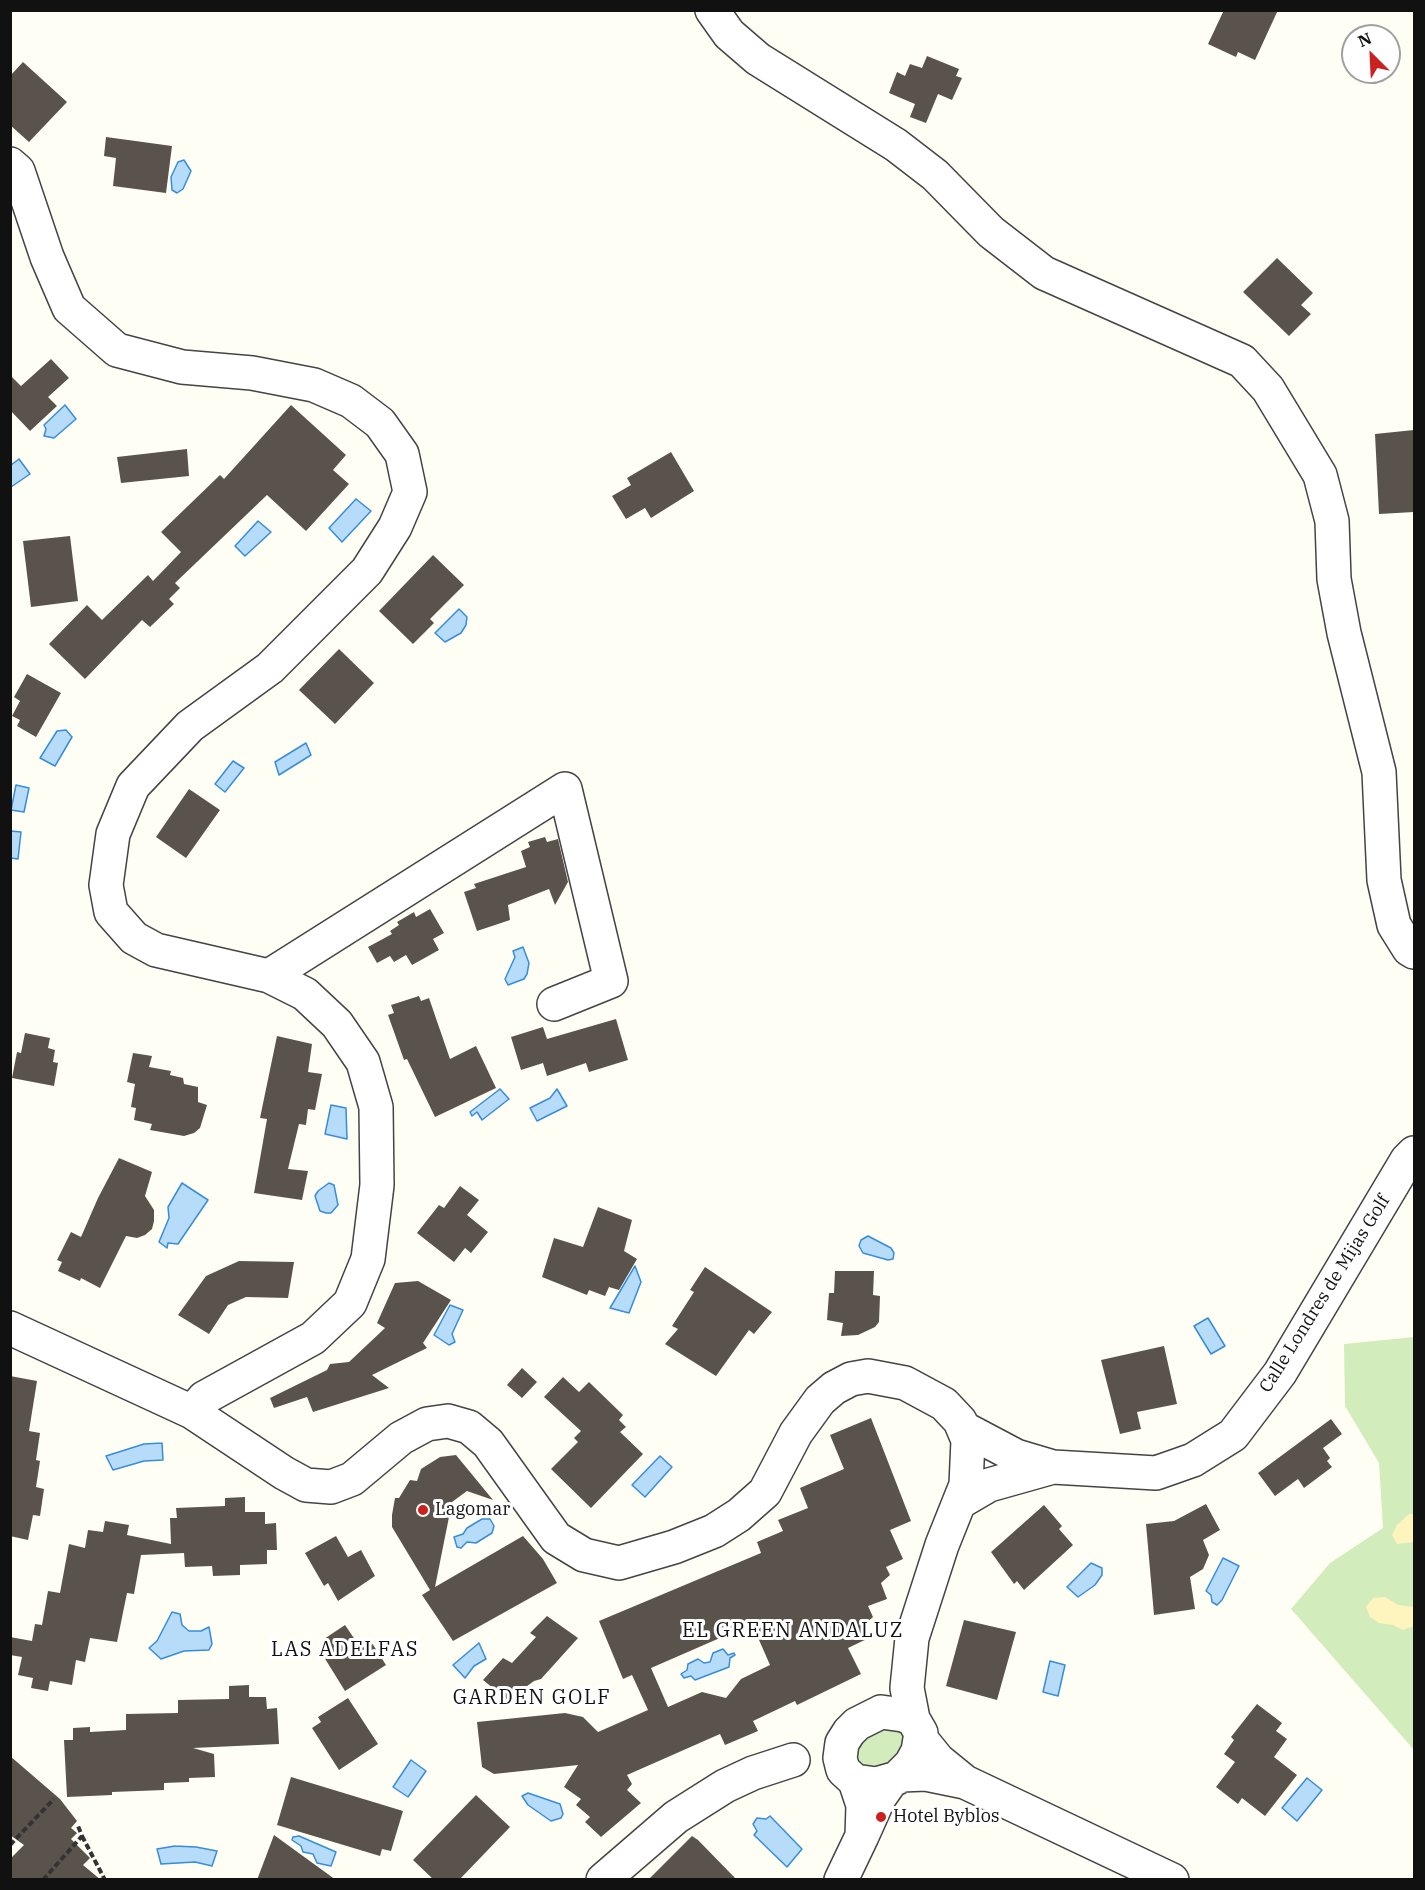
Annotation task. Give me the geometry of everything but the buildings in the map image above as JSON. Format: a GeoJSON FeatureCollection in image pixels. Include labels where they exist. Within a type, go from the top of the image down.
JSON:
{"type":"FeatureCollection","features":[{"type":"Feature","properties":{"kind":"street"},"geometry":{"type":"LineString","coordinates":[[712,10],[729,34],[758,59],[896,145],[935,175],[991,232],[1044,273],[1242,361],[1268,389],[1320,475],[1332,521],[1334,579],[1344,633],[1379,772],[1384,880],[1394,925],[1410,949],[1414,951]]}},
{"type":"Feature","properties":{"kind":"street"},"geometry":{"type":"LineString","coordinates":[[10,164],[18,171],[47,257],[69,308],[117,350],[183,367],[252,373],[314,385],[351,401],[380,423],[402,454],[410,492],[395,527],[367,571],[270,668],[189,726],[133,786],[113,834],[106,885],[111,912],[135,938],[156,950],[269,976],[305,994],[337,1024],[363,1062],[376,1107],[377,1185],[368,1259],[350,1303],[313,1338],[204,1398],[192,1412]]}},
{"type":"Feature","properties":{"kind":"street"},"geometry":{"type":"LineString","coordinates":[[269,976],[565,789],[611,981],[554,1004]]}},
{"type":"Feature","properties":{"kind":"street","name":"Calle Londres de Mijas Golf"},"geometry":{"type":"LineString","coordinates":[[965,1429],[1016,1456],[1053,1467],[1156,1473],[1193,1460],[1233,1435],[1280,1373],[1407,1161],[1414,1153]]}},
{"type":"Feature","properties":{"kind":"street"},"geometry":{"type":"LineString","coordinates":[[10,1328],[192,1412],[306,1485],[331,1487],[352,1479],[401,1438],[426,1424],[448,1421],[469,1427],[488,1443],[556,1538],[584,1556],[619,1563],[674,1548],[714,1531],[739,1515],[765,1492],[796,1433],[820,1400],[851,1379],[868,1376],[905,1383],[944,1404],[965,1429],[968,1440],[966,1485],[942,1545],[912,1638],[907,1688],[917,1729],[911,1764],[879,1798],[841,1880]]}},
{"type":"Feature","properties":{"kind":"street"},"geometry":{"type":"LineString","coordinates":[[960,1502],[989,1485],[1053,1467]]}},
{"type":"Feature","properties":{"kind":"street"},"geometry":{"type":"LineString","coordinates":[[603,1880],[676,1817],[725,1786],[753,1773],[793,1760],[849,1732],[869,1716],[881,1712],[903,1715],[917,1729],[939,1760],[965,1782]]}},
{"type":"Feature","properties":{"kind":"street"},"geometry":{"type":"LineString","coordinates":[[849,1732],[840,1752],[863,1806],[862,1836]]}},
{"type":"Feature","properties":{"kind":"street"},"geometry":{"type":"LineString","coordinates":[[793,1760],[817,1761],[849,1776],[876,1784],[896,1778],[926,1774],[965,1782],[1172,1880]]}},
{"type":"Feature","properties":{"kind":"path"},"geometry":{"type":"LineString","coordinates":[[10,1845],[54,1799]]}},
{"type":"Feature","properties":{"kind":"path"},"geometry":{"type":"LineString","coordinates":[[78,1826],[105,1880]]}},
{"type":"Feature","properties":{"kind":"path"},"geometry":{"type":"LineString","coordinates":[[43,1880],[82,1836]]}},
{"type":"Feature","properties":{"kind":"green space"},"geometry":{"type":"Polygon","coordinates":[[[1414,1337],[1414,1750],[1291,1609],[1330,1563],[1383,1528],[1379,1463],[1345,1406],[1344,1344],[1414,1337]]]}},
{"type":"Feature","properties":{"kind":"green space"},"geometry":{"type":"Polygon","coordinates":[[[886,1724],[905,1731],[898,1765],[857,1769],[855,1747],[866,1735],[886,1724]]]}},
{"type":"Feature","properties":{"kind":"sand"},"geometry":{"type":"Polygon","coordinates":[[[1409,1514],[1414,1514],[1414,1542],[1397,1544],[1392,1535],[1397,1525],[1409,1514]]]}},
{"type":"Feature","properties":{"kind":"sand"},"geometry":{"type":"Polygon","coordinates":[[[1385,1597],[1398,1605],[1414,1607],[1414,1626],[1403,1630],[1393,1625],[1379,1623],[1370,1617],[1366,1607],[1373,1598],[1385,1597]]]}},
{"type":"Feature","properties":{"kind":"water"},"geometry":{"type":"Polygon","coordinates":[[[184,160],[191,171],[183,189],[177,193],[172,190],[171,177],[178,162],[184,160]]]}},
{"type":"Feature","properties":{"kind":"water"},"geometry":{"type":"Polygon","coordinates":[[[65,405],[76,419],[54,438],[44,436],[46,429],[44,425],[65,405]]]}},
{"type":"Feature","properties":{"kind":"water"},"geometry":{"type":"Polygon","coordinates":[[[19,459],[30,474],[11,487],[11,465],[19,459]]]}},
{"type":"Feature","properties":{"kind":"water"},"geometry":{"type":"Polygon","coordinates":[[[356,499],[371,511],[342,542],[329,528],[356,499]]]}},
{"type":"Feature","properties":{"kind":"water"},"geometry":{"type":"Polygon","coordinates":[[[258,521],[271,532],[245,556],[235,546],[258,521]]]}},
{"type":"Feature","properties":{"kind":"water"},"geometry":{"type":"Polygon","coordinates":[[[459,609],[467,617],[466,625],[461,633],[445,642],[435,633],[459,609]]]}},
{"type":"Feature","properties":{"kind":"water"},"geometry":{"type":"Polygon","coordinates":[[[66,730],[72,737],[55,766],[40,758],[57,731],[66,730]]]}},
{"type":"Feature","properties":{"kind":"water"},"geometry":{"type":"Polygon","coordinates":[[[306,743],[311,755],[279,775],[275,762],[306,743]]]}},
{"type":"Feature","properties":{"kind":"water"},"geometry":{"type":"Polygon","coordinates":[[[233,761],[244,768],[225,792],[215,784],[233,761]]]}},
{"type":"Feature","properties":{"kind":"water"},"geometry":{"type":"Polygon","coordinates":[[[16,785],[29,788],[24,812],[11,810],[16,785]]]}},
{"type":"Feature","properties":{"kind":"water"},"geometry":{"type":"Polygon","coordinates":[[[11,831],[21,832],[18,859],[11,858],[11,831]]]}},
{"type":"Feature","properties":{"kind":"water"},"geometry":{"type":"Polygon","coordinates":[[[523,947],[529,963],[527,974],[524,979],[508,985],[505,979],[515,957],[513,951],[523,947]]]}},
{"type":"Feature","properties":{"kind":"water"},"geometry":{"type":"Polygon","coordinates":[[[500,1089],[509,1099],[482,1120],[477,1112],[472,1116],[470,1112],[500,1089]]]}},
{"type":"Feature","properties":{"kind":"water"},"geometry":{"type":"Polygon","coordinates":[[[557,1089],[567,1106],[537,1121],[530,1108],[550,1098],[557,1089]]]}},
{"type":"Feature","properties":{"kind":"water"},"geometry":{"type":"Polygon","coordinates":[[[331,1105],[346,1108],[347,1139],[325,1134],[331,1105]]]}},
{"type":"Feature","properties":{"kind":"water"},"geometry":{"type":"Polygon","coordinates":[[[182,1183],[208,1200],[178,1244],[168,1243],[167,1248],[159,1242],[169,1218],[168,1207],[182,1183]]]}},
{"type":"Feature","properties":{"kind":"water"},"geometry":{"type":"Polygon","coordinates":[[[329,1183],[334,1185],[338,1205],[331,1213],[326,1213],[320,1211],[315,1196],[329,1183]]]}},
{"type":"Feature","properties":{"kind":"water"},"geometry":{"type":"Polygon","coordinates":[[[868,1236],[891,1248],[894,1253],[893,1259],[888,1260],[863,1253],[859,1246],[861,1240],[868,1236]]]}},
{"type":"Feature","properties":{"kind":"water"},"geometry":{"type":"Polygon","coordinates":[[[635,1266],[641,1282],[629,1313],[610,1308],[635,1266]]]}},
{"type":"Feature","properties":{"kind":"water"},"geometry":{"type":"Polygon","coordinates":[[[450,1305],[463,1310],[452,1334],[455,1342],[449,1345],[434,1335],[450,1305]]]}},
{"type":"Feature","properties":{"kind":"water"},"geometry":{"type":"Polygon","coordinates":[[[1208,1318],[1225,1346],[1211,1354],[1194,1326],[1208,1318]]]}},
{"type":"Feature","properties":{"kind":"water"},"geometry":{"type":"Polygon","coordinates":[[[162,1443],[163,1460],[144,1461],[113,1470],[106,1456],[144,1444],[162,1443]]]}},
{"type":"Feature","properties":{"kind":"water"},"geometry":{"type":"Polygon","coordinates":[[[660,1456],[672,1467],[645,1497],[632,1485],[660,1456]]]}},
{"type":"Feature","properties":{"kind":"water"},"geometry":{"type":"Polygon","coordinates":[[[482,1519],[490,1519],[494,1526],[492,1533],[476,1543],[467,1542],[461,1548],[457,1547],[454,1537],[463,1534],[467,1528],[482,1519]]]}},
{"type":"Feature","properties":{"kind":"water"},"geometry":{"type":"Polygon","coordinates":[[[1223,1558],[1239,1566],[1222,1600],[1217,1605],[1212,1602],[1211,1595],[1206,1591],[1223,1558]]]}},
{"type":"Feature","properties":{"kind":"water"},"geometry":{"type":"Polygon","coordinates":[[[1091,1563],[1102,1568],[1102,1575],[1095,1585],[1078,1597],[1067,1587],[1091,1563]]]}},
{"type":"Feature","properties":{"kind":"water"},"geometry":{"type":"Polygon","coordinates":[[[172,1612],[180,1614],[182,1625],[189,1631],[201,1631],[209,1627],[212,1644],[209,1650],[184,1651],[161,1659],[149,1648],[157,1641],[172,1612]]]}},
{"type":"Feature","properties":{"kind":"water"},"geometry":{"type":"Polygon","coordinates":[[[479,1643],[486,1659],[474,1666],[465,1678],[453,1665],[479,1643]]]}},
{"type":"Feature","properties":{"kind":"water"},"geometry":{"type":"Polygon","coordinates":[[[723,1649],[728,1655],[734,1653],[735,1655],[730,1658],[729,1667],[695,1680],[691,1676],[684,1678],[681,1674],[687,1670],[688,1664],[698,1659],[704,1663],[710,1662],[713,1653],[723,1649]]]}},
{"type":"Feature","properties":{"kind":"water"},"geometry":{"type":"Polygon","coordinates":[[[1050,1661],[1065,1665],[1058,1696],[1043,1692],[1050,1661]]]}},
{"type":"Feature","properties":{"kind":"water"},"geometry":{"type":"Polygon","coordinates":[[[411,1760],[426,1771],[408,1797],[393,1787],[411,1760]]]}},
{"type":"Feature","properties":{"kind":"water"},"geometry":{"type":"Polygon","coordinates":[[[1307,1778],[1322,1790],[1297,1821],[1282,1808],[1307,1778]]]}},
{"type":"Feature","properties":{"kind":"water"},"geometry":{"type":"Polygon","coordinates":[[[528,1793],[560,1804],[563,1814],[561,1818],[551,1821],[528,1805],[522,1796],[528,1793]]]}},
{"type":"Feature","properties":{"kind":"water"},"geometry":{"type":"Polygon","coordinates":[[[770,1816],[802,1849],[787,1867],[754,1835],[757,1831],[753,1824],[757,1818],[766,1819],[770,1816]]]}},
{"type":"Feature","properties":{"kind":"water"},"geometry":{"type":"Polygon","coordinates":[[[299,1836],[336,1852],[331,1866],[317,1863],[313,1854],[303,1852],[301,1846],[292,1840],[293,1837],[299,1836]]]}},
{"type":"Feature","properties":{"kind":"water"},"geometry":{"type":"Polygon","coordinates":[[[175,1846],[217,1851],[212,1866],[195,1862],[161,1864],[157,1849],[175,1846]]]}},
{"type":"Feature","properties":{"kind":"place","name":"Lagomar"},"geometry":{"type":"Point","coordinates":[423,1510]}},
{"type":"Feature","properties":{"kind":"place","name":"Hotel Byblos"},"geometry":{"type":"Point","coordinates":[881,1817]}},
{"type":"Feature","properties":{"kind":"district","name":"EL GREEN ANDALUZ"},"geometry":{"type":"Point","coordinates":[793,1631]}},
{"type":"Feature","properties":{"kind":"district","name":"LAS ADELFAS"},"geometry":{"type":"Point","coordinates":[345,1650]}},
{"type":"Feature","properties":{"kind":"district","name":"GARDEN GOLF"},"geometry":{"type":"Point","coordinates":[532,1698]}}]}
